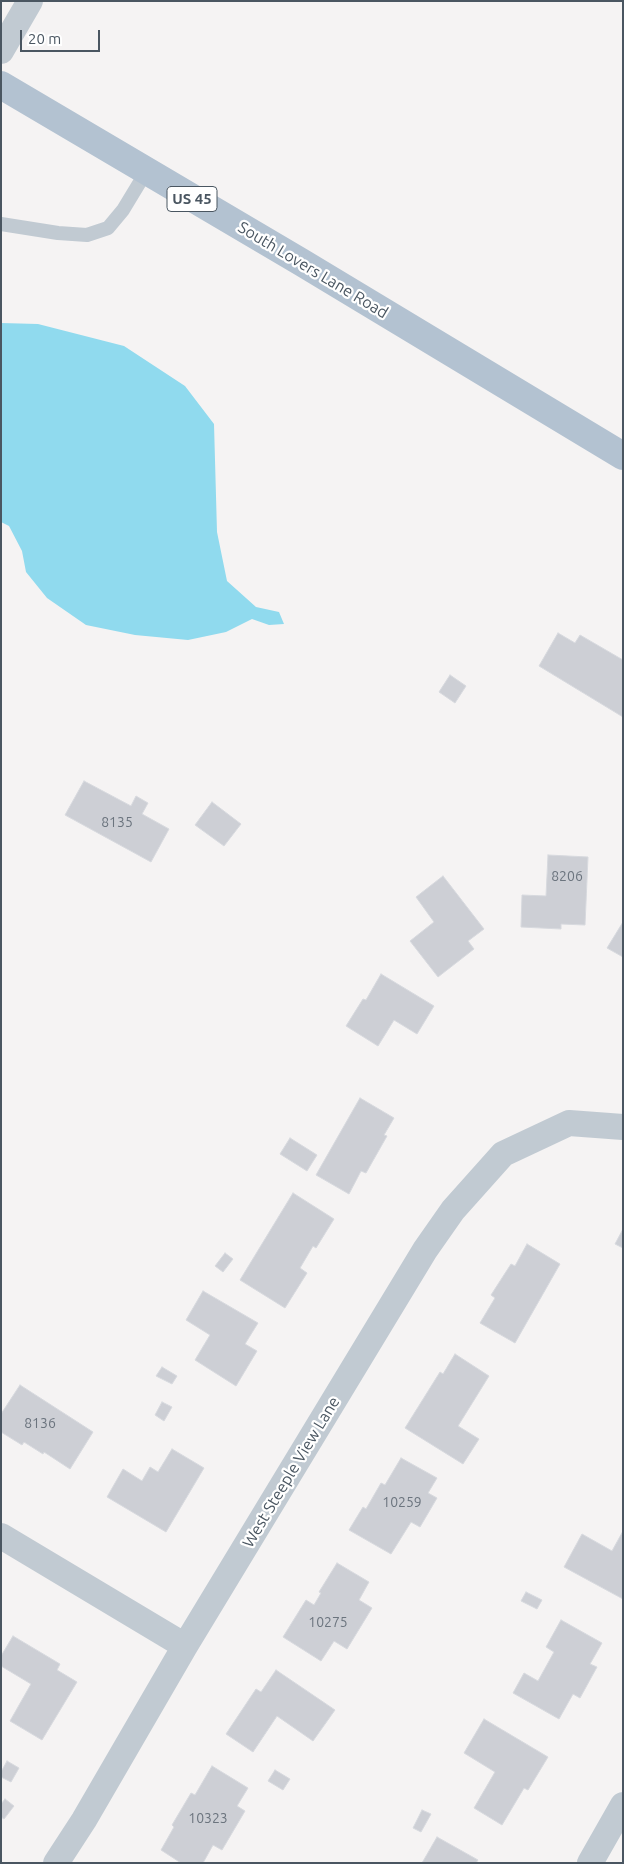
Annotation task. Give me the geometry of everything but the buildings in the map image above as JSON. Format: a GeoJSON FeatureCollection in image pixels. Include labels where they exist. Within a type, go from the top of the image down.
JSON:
{"type":"FeatureCollection","features":[{"type":"Feature","properties":{"kind":"main road","name":"South Lovers Lane Road"},"geometry":{"type":"LineString","coordinates":[[1,85],[301,262],[623,456]]}},
{"type":"Feature","properties":{"kind":"street"},"geometry":{"type":"LineString","coordinates":[[1,51],[30,1]]}},
{"type":"Feature","properties":{"kind":"street","name":"West Steeple View Lane"},"geometry":{"type":"LineString","coordinates":[[56,1863],[84,1820],[185,1646],[424,1250],[453,1210],[503,1154],[569,1123],[623,1127]]}},
{"type":"Feature","properties":{"kind":"street"},"geometry":{"type":"LineString","coordinates":[[1,1536],[185,1646]]}},
{"type":"Feature","properties":{"kind":"street"},"geometry":{"type":"LineString","coordinates":[[590,1863],[623,1805]]}},
{"type":"Feature","properties":{"kind":"lane"},"geometry":{"type":"LineString","coordinates":[[1,224],[58,233],[88,235],[108,228],[123,210],[146,172]]}},
{"type":"Feature","properties":{"kind":"water"},"geometry":{"type":"Polygon","coordinates":[[[1,323],[38,324],[124,346],[185,386],[214,424],[217,532],[227,581],[256,607],[279,612],[284,624],[269,625],[252,619],[226,632],[188,640],[135,635],[86,625],[47,598],[26,572],[22,551],[9,526],[1,522],[1,323]]]}}]}
